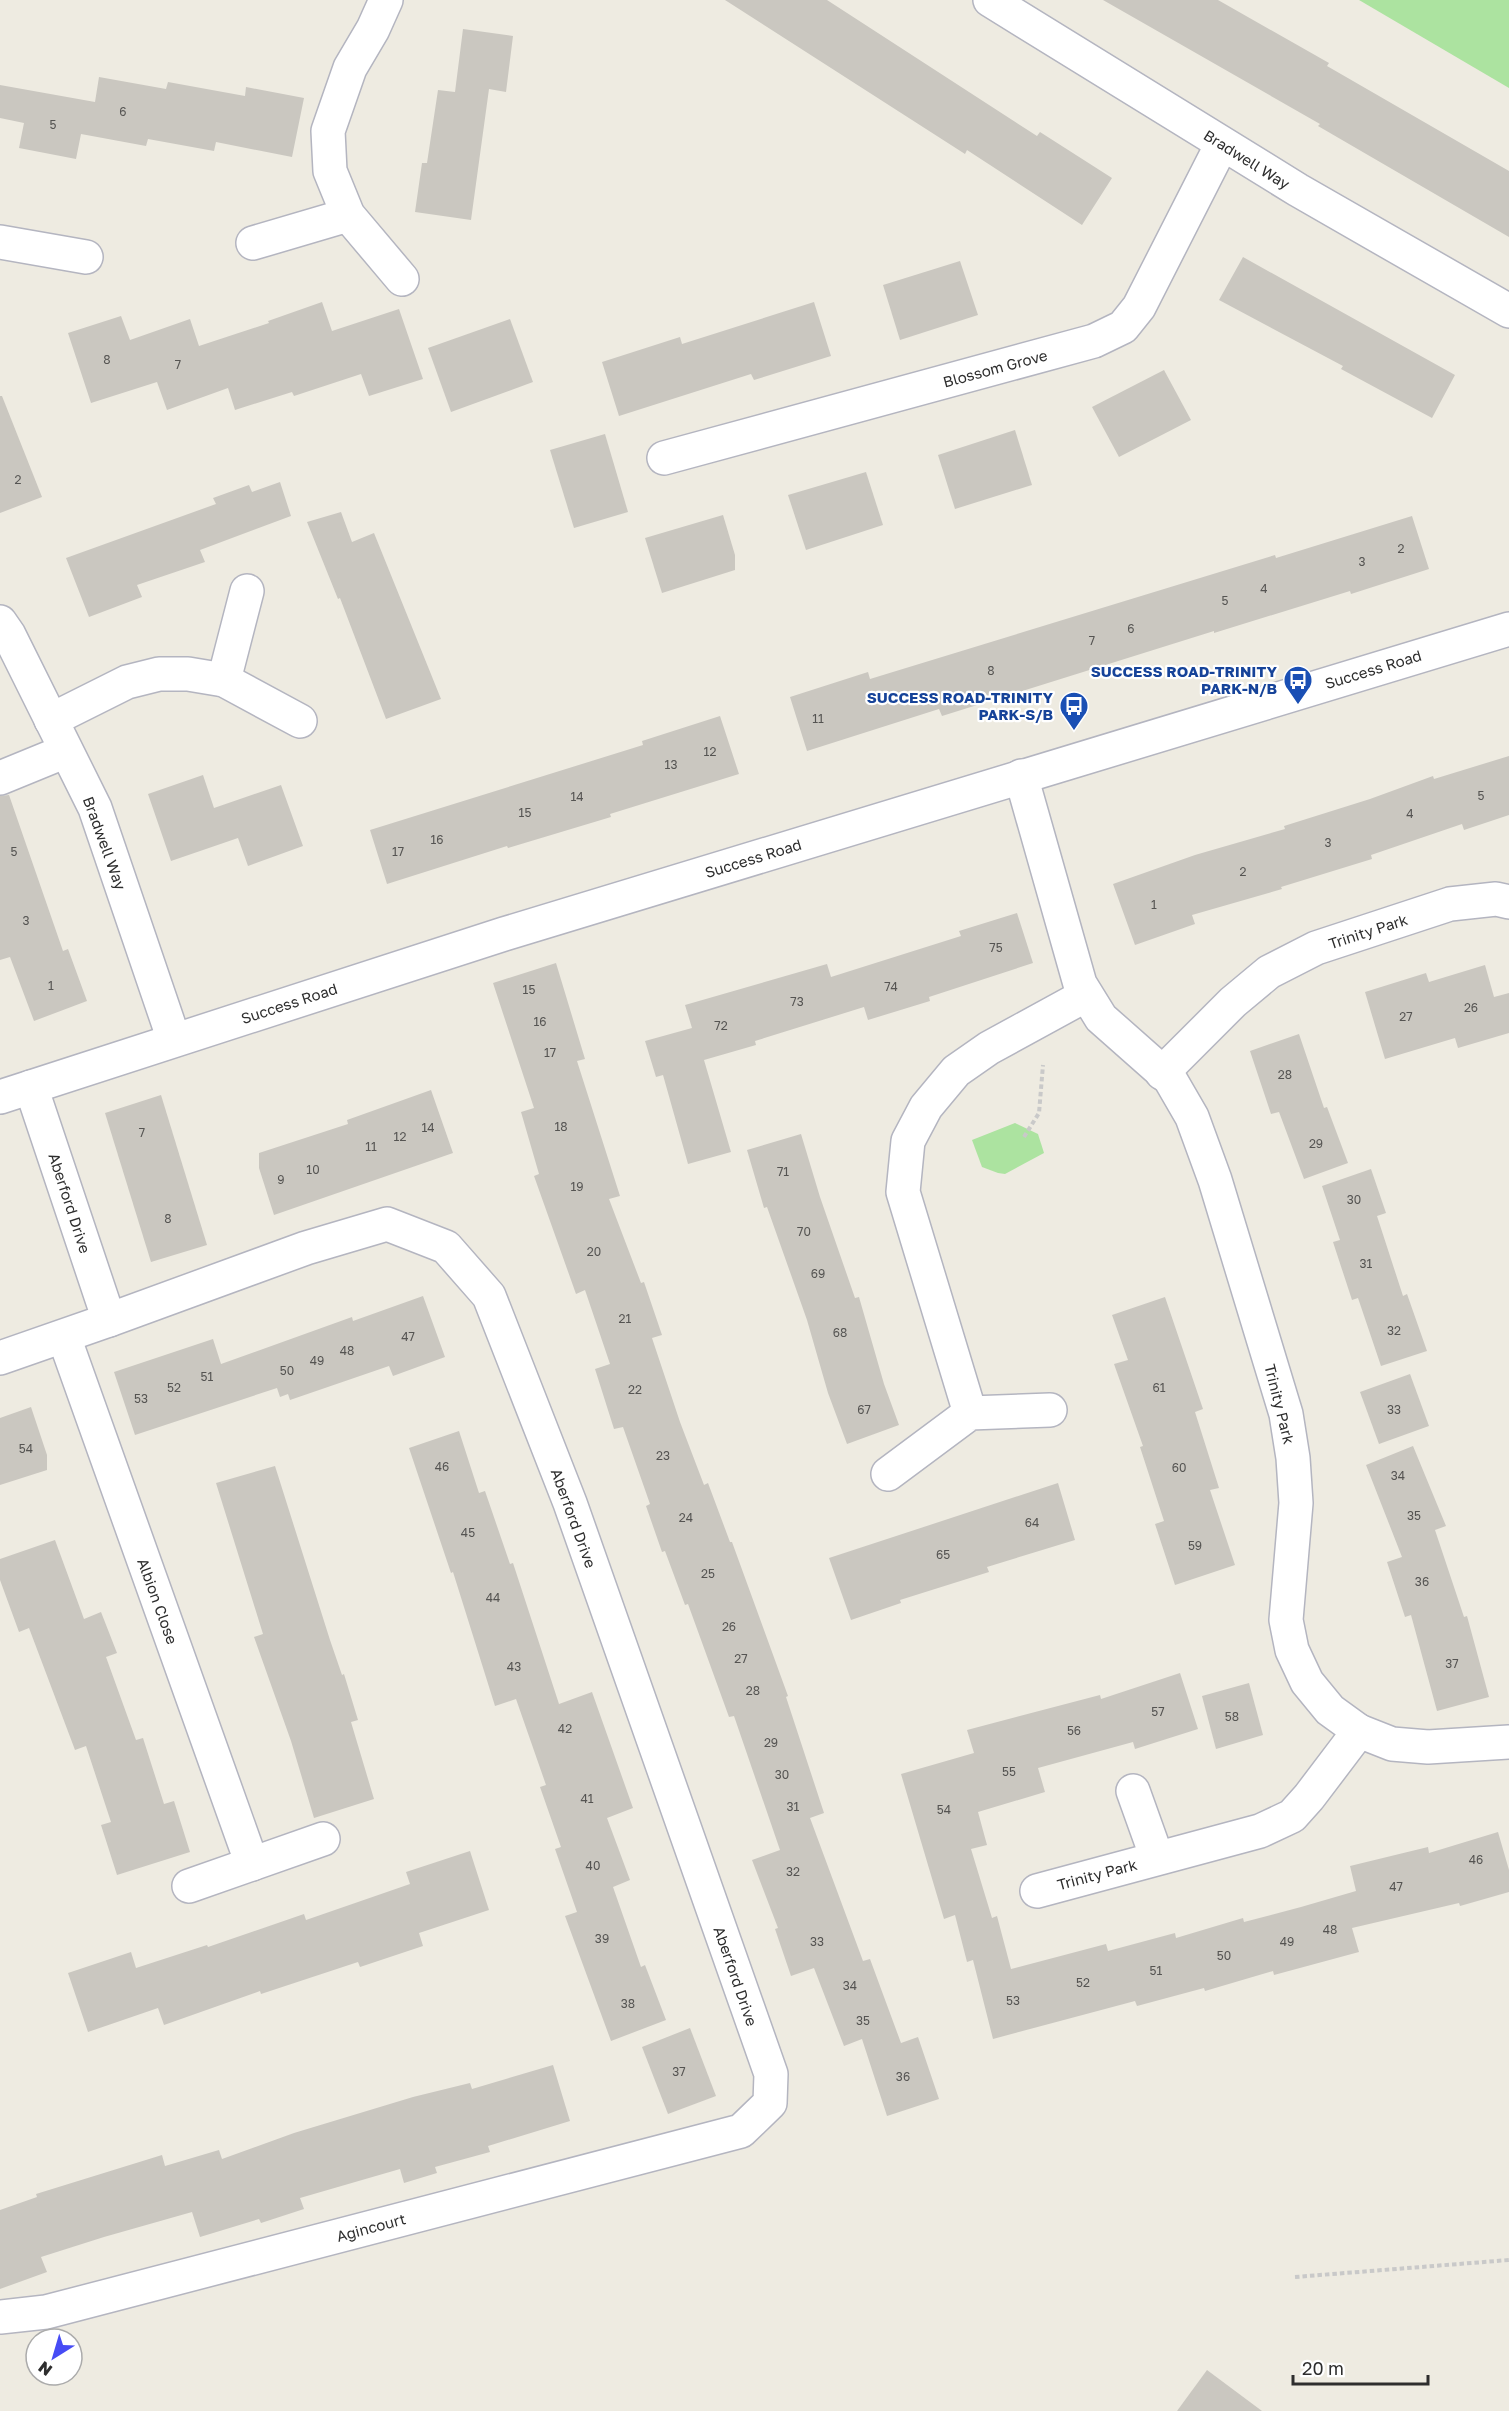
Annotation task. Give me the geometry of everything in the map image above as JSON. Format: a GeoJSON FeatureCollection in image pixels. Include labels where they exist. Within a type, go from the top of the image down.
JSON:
{"type":"FeatureCollection","features":[{"type":"Feature","properties":{"kind":"street"},"geometry":{"type":"LineString","coordinates":[[386,0],[373,29],[350,68],[328,131],[330,171],[348,215],[402,279]]}},
{"type":"Feature","properties":{"kind":"street","name":"Bradwell Way"},"geometry":{"type":"LineString","coordinates":[[990,0],[1298,190],[1509,311]]}},
{"type":"Feature","properties":{"kind":"street","name":"Blossom Grove"},"geometry":{"type":"LineString","coordinates":[[664,459],[1094,341],[1123,327],[1139,307],[1222,144]]}},
{"type":"Feature","properties":{"kind":"street"},"geometry":{"type":"LineString","coordinates":[[253,243],[348,215]]}},
{"type":"Feature","properties":{"kind":"street"},"geometry":{"type":"LineString","coordinates":[[0,242],[86,257]]}},
{"type":"Feature","properties":{"kind":"street"},"geometry":{"type":"LineString","coordinates":[[224,680],[247,591]]}},
{"type":"Feature","properties":{"kind":"street","name":"Bradwell Way"},"geometry":{"type":"LineString","coordinates":[[0,622],[9,635],[95,808],[174,1040]]}},
{"type":"Feature","properties":{"kind":"street","name":"Success Road"},"geometry":{"type":"LineString","coordinates":[[0,1097],[504,934],[1509,629]]}},
{"type":"Feature","properties":{"kind":"street"},"geometry":{"type":"LineString","coordinates":[[51,720],[127,682],[159,674],[188,674],[224,680],[300,721]]}},
{"type":"Feature","properties":{"kind":"street"},"geometry":{"type":"LineString","coordinates":[[0,778],[66,751]]}},
{"type":"Feature","properties":{"kind":"street","name":"Trinity Park"},"geometry":{"type":"LineString","coordinates":[[1021,776],[1080,984],[1101,1018],[1170,1079],[1192,1117],[1204,1148],[1286,1414],[1293,1458],[1296,1503],[1286,1620],[1292,1650],[1307,1682],[1330,1710],[1359,1731],[1392,1744],[1428,1747],[1509,1742]]}},
{"type":"Feature","properties":{"kind":"street","name":"Trinity Park"},"geometry":{"type":"LineString","coordinates":[[1162,1073],[1233,1002],[1269,972],[1306,953],[1450,904],[1496,899],[1509,902]]}},
{"type":"Feature","properties":{"kind":"street"},"geometry":{"type":"LineString","coordinates":[[970,1413],[903,1192],[908,1142],[926,1107],[956,1071],[989,1048],[1086,995]]}},
{"type":"Feature","properties":{"kind":"street","name":"Aberford Drive"},"geometry":{"type":"LineString","coordinates":[[31,1087],[109,1320]]}},
{"type":"Feature","properties":{"kind":"street","name":"Aberford Drive"},"geometry":{"type":"LineString","coordinates":[[0,1358],[64,1337],[306,1248],[387,1224],[446,1247],[489,1296],[570,1503],[771,2074],[770,2103],[741,2131]]}},
{"type":"Feature","properties":{"kind":"street","name":"Albion Close"},"geometry":{"type":"LineString","coordinates":[[64,1337],[252,1864]]}},
{"type":"Feature","properties":{"kind":"street"},"geometry":{"type":"LineString","coordinates":[[888,1474],[970,1413],[1050,1410]]}},
{"type":"Feature","properties":{"kind":"street","name":"Trinity Park"},"geometry":{"type":"LineString","coordinates":[[1037,1890],[1260,1831],[1292,1816],[1359,1731]]}},
{"type":"Feature","properties":{"kind":"street","name":"Trinity Park"},"geometry":{"type":"LineString","coordinates":[[1132,1791],[1157,1858]]}},
{"type":"Feature","properties":{"kind":"street"},"geometry":{"type":"LineString","coordinates":[[189,1886],[322,1839]]}},
{"type":"Feature","properties":{"kind":"street","name":"Agincourt"},"geometry":{"type":"LineString","coordinates":[[0,2317],[46,2312],[741,2131]]}},
{"type":"Feature","properties":{"kind":"path"},"geometry":{"type":"LineString","coordinates":[[1024,1137],[1039,1113],[1044,1067],[1027,1028]]}},
{"type":"Feature","properties":{"kind":"path"},"geometry":{"type":"LineString","coordinates":[[1295,2277],[1509,2260]]}},
{"type":"Feature","properties":{"kind":"green space"},"geometry":{"type":"Polygon","coordinates":[[[1359,0],[1509,0],[1509,88],[1359,0]]]}},
{"type":"Feature","properties":{"kind":"green space"},"geometry":{"type":"Polygon","coordinates":[[[1015,1123],[1038,1134],[1044,1153],[1005,1174],[982,1167],[972,1140],[1015,1123]]]}},
{"type":"Feature","properties":{"kind":"building"},"geometry":{"type":"Polygon","coordinates":[[[725,0],[827,0],[1037,136],[1040,132],[1112,178],[1082,225],[967,150],[965,154],[725,0]]]}},
{"type":"Feature","properties":{"kind":"building"},"geometry":{"type":"Polygon","coordinates":[[[1103,0],[1218,0],[1329,63],[1327,66],[1509,171],[1509,237],[1318,126],[1320,124],[1103,0]]]}},
{"type":"Feature","properties":{"kind":"building"},"geometry":{"type":"Polygon","coordinates":[[[463,29],[513,36],[506,92],[489,89],[471,220],[415,212],[422,163],[427,163],[438,90],[455,92],[463,29]]]}},
{"type":"Feature","properties":{"kind":"building"},"geometry":{"type":"Polygon","coordinates":[[[99,77],[166,89],[168,82],[245,96],[246,87],[304,98],[292,157],[216,142],[214,151],[148,139],[146,146],[81,134],[76,159],[19,148],[24,123],[0,118],[0,85],[95,102],[99,77]]]}},
{"type":"Feature","properties":{"kind":"building"},"geometry":{"type":"Polygon","coordinates":[[[1243,257],[1455,375],[1432,418],[1341,369],[1343,366],[1219,300],[1243,257]]]}},
{"type":"Feature","properties":{"kind":"building"},"geometry":{"type":"Polygon","coordinates":[[[960,261],[978,315],[900,340],[883,285],[960,261]]]}},
{"type":"Feature","properties":{"kind":"building"},"geometry":{"type":"Polygon","coordinates":[[[322,302],[332,331],[399,309],[423,379],[369,396],[361,374],[294,396],[292,392],[235,410],[228,388],[167,410],[157,382],[91,403],[68,333],[121,316],[130,340],[190,319],[199,346],[269,323],[268,321],[322,302]]]}},
{"type":"Feature","properties":{"kind":"building"},"geometry":{"type":"Polygon","coordinates":[[[814,302],[831,356],[754,380],[751,374],[619,416],[602,362],[680,337],[682,344],[814,302]]]}},
{"type":"Feature","properties":{"kind":"building"},"geometry":{"type":"Polygon","coordinates":[[[510,319],[533,382],[451,412],[428,348],[510,319]]]}},
{"type":"Feature","properties":{"kind":"building"},"geometry":{"type":"Polygon","coordinates":[[[1164,370],[1191,420],[1119,457],[1092,407],[1164,370]]]}},
{"type":"Feature","properties":{"kind":"building"},"geometry":{"type":"Polygon","coordinates":[[[0,396],[2,396],[42,497],[0,513],[0,396]]]}},
{"type":"Feature","properties":{"kind":"building"},"geometry":{"type":"Polygon","coordinates":[[[1015,430],[1032,485],[955,509],[938,455],[1015,430]]]}},
{"type":"Feature","properties":{"kind":"building"},"geometry":{"type":"Polygon","coordinates":[[[605,434],[628,512],[574,528],[550,450],[605,434]]]}},
{"type":"Feature","properties":{"kind":"building"},"geometry":{"type":"Polygon","coordinates":[[[866,472],[883,525],[806,550],[788,495],[866,472]]]}},
{"type":"Feature","properties":{"kind":"building"},"geometry":{"type":"Polygon","coordinates":[[[280,482],[291,516],[200,550],[205,562],[137,585],[142,597],[89,617],[66,558],[216,504],[213,498],[249,485],[252,492],[280,482]]]}},
{"type":"Feature","properties":{"kind":"building"},"geometry":{"type":"Polygon","coordinates":[[[341,512],[352,542],[374,533],[441,699],[386,719],[340,598],[338,599],[307,522],[341,512]]]}},
{"type":"Feature","properties":{"kind":"building"},"geometry":{"type":"Polygon","coordinates":[[[723,515],[735,555],[735,570],[662,593],[645,538],[723,515]]]}},
{"type":"Feature","properties":{"kind":"building"},"geometry":{"type":"Polygon","coordinates":[[[1412,516],[1429,569],[1351,594],[1350,591],[1214,633],[1214,631],[942,716],[939,709],[807,751],[790,697],[868,672],[870,679],[1275,555],[1276,558],[1412,516]]]}},
{"type":"Feature","properties":{"kind":"building"},"geometry":{"type":"Polygon","coordinates":[[[720,716],[739,774],[610,814],[611,817],[508,848],[507,846],[387,884],[370,830],[643,745],[642,741],[720,716]]]}},
{"type":"Feature","properties":{"kind":"building"},"geometry":{"type":"Polygon","coordinates":[[[1509,756],[1509,815],[1464,830],[1462,824],[1371,855],[1372,859],[1281,887],[1282,889],[1192,915],[1195,924],[1135,945],[1113,884],[1195,855],[1285,829],[1284,826],[1433,776],[1434,779],[1509,756]]]}},
{"type":"Feature","properties":{"kind":"building"},"geometry":{"type":"Polygon","coordinates":[[[203,775],[214,808],[281,785],[303,846],[248,866],[238,838],[171,861],[148,794],[203,775]]]}},
{"type":"Feature","properties":{"kind":"building"},"geometry":{"type":"Polygon","coordinates":[[[9,795],[63,951],[68,949],[87,1001],[34,1021],[10,957],[0,960],[0,796],[9,795]]]}},
{"type":"Feature","properties":{"kind":"building"},"geometry":{"type":"Polygon","coordinates":[[[1017,913],[1033,963],[929,997],[930,1001],[868,1020],[864,1007],[755,1041],[756,1045],[704,1060],[731,1152],[688,1164],[663,1075],[656,1077],[645,1041],[692,1028],[685,1005],[827,964],[831,977],[961,936],[959,931],[1017,913]]]}},
{"type":"Feature","properties":{"kind":"building"},"geometry":{"type":"Polygon","coordinates":[[[556,963],[585,1059],[577,1061],[620,1196],[609,1199],[641,1283],[644,1282],[662,1335],[652,1338],[680,1422],[704,1485],[708,1483],[730,1542],[732,1542],[788,1696],[786,1697],[824,1813],[810,1818],[863,1961],[870,1959],[901,2043],[918,2037],[939,2099],[887,2116],[862,2039],[844,2046],[814,1968],[791,1976],[775,1929],[778,1928],[752,1860],[780,1850],[734,1716],[729,1717],[688,1604],[685,1605],[665,1551],[662,1552],[646,1506],[650,1504],[623,1427],[614,1429],[595,1369],[610,1364],[585,1290],[576,1294],[534,1176],[539,1174],[521,1112],[534,1108],[493,983],[556,963]]]}},
{"type":"Feature","properties":{"kind":"building"},"geometry":{"type":"Polygon","coordinates":[[[1485,965],[1494,997],[1509,993],[1509,1033],[1458,1048],[1455,1038],[1385,1059],[1365,992],[1426,973],[1429,982],[1485,965]]]}},
{"type":"Feature","properties":{"kind":"building"},"geometry":{"type":"Polygon","coordinates":[[[1299,1034],[1324,1108],[1327,1107],[1348,1163],[1304,1179],[1279,1112],[1271,1114],[1250,1051],[1299,1034]]]}},
{"type":"Feature","properties":{"kind":"building"},"geometry":{"type":"Polygon","coordinates":[[[431,1090],[453,1153],[274,1215],[259,1168],[259,1153],[348,1124],[347,1120],[431,1090]]]}},
{"type":"Feature","properties":{"kind":"building"},"geometry":{"type":"Polygon","coordinates":[[[161,1095],[207,1245],[151,1262],[105,1113],[161,1095]]]}},
{"type":"Feature","properties":{"kind":"building"},"geometry":{"type":"Polygon","coordinates":[[[801,1134],[855,1298],[859,1297],[884,1384],[899,1425],[847,1444],[828,1393],[807,1320],[767,1207],[764,1208],[747,1150],[801,1134]]]}},
{"type":"Feature","properties":{"kind":"building"},"geometry":{"type":"Polygon","coordinates":[[[1371,1169],[1386,1213],[1377,1216],[1403,1296],[1407,1294],[1427,1351],[1381,1366],[1358,1298],[1352,1300],[1333,1242],[1340,1240],[1322,1186],[1371,1169]]]}},
{"type":"Feature","properties":{"kind":"building"},"geometry":{"type":"Polygon","coordinates":[[[423,1296],[445,1357],[393,1376],[389,1366],[290,1400],[288,1394],[280,1397],[277,1388],[135,1435],[114,1372],[213,1339],[221,1364],[352,1317],[353,1321],[423,1296]]]}},
{"type":"Feature","properties":{"kind":"building"},"geometry":{"type":"Polygon","coordinates":[[[1165,1297],[1203,1409],[1195,1412],[1219,1488],[1210,1490],[1235,1565],[1175,1585],[1155,1524],[1164,1521],[1140,1447],[1143,1446],[1114,1364],[1128,1360],[1112,1315],[1165,1297]]]}},
{"type":"Feature","properties":{"kind":"building"},"geometry":{"type":"Polygon","coordinates":[[[1410,1374],[1429,1426],[1379,1444],[1360,1392],[1410,1374]]]}},
{"type":"Feature","properties":{"kind":"building"},"geometry":{"type":"Polygon","coordinates":[[[31,1407],[47,1455],[47,1470],[0,1485],[0,1418],[31,1407]]]}},
{"type":"Feature","properties":{"kind":"building"},"geometry":{"type":"Polygon","coordinates":[[[459,1431],[479,1493],[485,1491],[510,1564],[513,1563],[559,1704],[592,1692],[633,1808],[607,1818],[630,1880],[613,1887],[641,1967],[645,1965],[666,2020],[611,2041],[565,1916],[577,1912],[555,1849],[561,1847],[540,1787],[546,1785],[516,1699],[495,1706],[453,1572],[451,1573],[409,1448],[459,1431]]]}},
{"type":"Feature","properties":{"kind":"building"},"geometry":{"type":"Polygon","coordinates":[[[1413,1446],[1446,1526],[1435,1530],[1464,1617],[1467,1616],[1489,1697],[1437,1711],[1411,1615],[1405,1617],[1387,1562],[1402,1557],[1366,1465],[1413,1446]]]}},
{"type":"Feature","properties":{"kind":"building"},"geometry":{"type":"Polygon","coordinates":[[[275,1466],[358,1720],[351,1722],[374,1799],[314,1818],[291,1741],[254,1637],[263,1634],[216,1483],[275,1466]]]}},
{"type":"Feature","properties":{"kind":"building"},"geometry":{"type":"Polygon","coordinates":[[[1058,1483],[1075,1540],[987,1567],[989,1572],[900,1600],[901,1603],[851,1620],[829,1558],[1058,1483]]]}},
{"type":"Feature","properties":{"kind":"building"},"geometry":{"type":"Polygon","coordinates":[[[55,1540],[84,1619],[101,1612],[117,1653],[106,1657],[136,1740],[143,1738],[164,1804],[174,1801],[190,1852],[117,1875],[101,1825],[111,1822],[86,1746],[75,1750],[29,1628],[19,1632],[0,1580],[0,1559],[55,1540]]]}},
{"type":"Feature","properties":{"kind":"building"},"geometry":{"type":"Polygon","coordinates":[[[1180,1673],[1198,1729],[1135,1749],[1133,1742],[1038,1768],[1045,1792],[978,1812],[987,1845],[971,1849],[992,1918],[997,1916],[1011,1969],[1106,1944],[1108,1951],[1175,1933],[1176,1938],[1243,1918],[1244,1922],[1301,1907],[1356,1891],[1350,1866],[1428,1847],[1429,1853],[1498,1832],[1509,1870],[1509,1892],[1460,1906],[1459,1903],[1352,1928],[1359,1952],[1274,1975],[1273,1971],[1205,1991],[1204,1988],[1137,2006],[1135,2001],[993,2039],[973,1960],[967,1962],[955,1915],[944,1919],[901,1774],[974,1753],[967,1730],[1100,1695],[1101,1699],[1180,1673]]]}},
{"type":"Feature","properties":{"kind":"building"},"geometry":{"type":"Polygon","coordinates":[[[1249,1683],[1263,1735],[1216,1749],[1202,1696],[1249,1683]]]}},
{"type":"Feature","properties":{"kind":"building"},"geometry":{"type":"Polygon","coordinates":[[[470,1851],[489,1910],[419,1933],[423,1946],[360,1967],[358,1962],[261,1994],[260,1991],[164,2025],[158,2008],[88,2032],[68,1973],[131,1952],[136,1968],[207,1945],[208,1947],[304,1914],[306,1920],[410,1884],[406,1872],[470,1851]]]}},
{"type":"Feature","properties":{"kind":"building"},"geometry":{"type":"Polygon","coordinates":[[[690,2028],[716,2096],[668,2114],[642,2047],[690,2028]]]}},
{"type":"Feature","properties":{"kind":"building"},"geometry":{"type":"Polygon","coordinates":[[[553,2065],[570,2121],[488,2146],[490,2152],[435,2167],[437,2173],[404,2183],[400,2169],[300,2198],[304,2209],[261,2223],[259,2219],[200,2237],[192,2212],[104,2237],[41,2257],[47,2272],[0,2289],[0,2210],[37,2197],[36,2194],[162,2155],[165,2166],[219,2150],[222,2159],[294,2133],[413,2097],[470,2083],[472,2089],[553,2065]]]}},
{"type":"Feature","properties":{"kind":"building"},"geometry":{"type":"Polygon","coordinates":[[[1207,2370],[1262,2411],[1177,2411],[1207,2370]]]}},
{"type":"Feature","properties":{"kind":"place","name":"SUCCESS ROAD-TRINITY PARK-N/B"},"geometry":{"type":"Point","coordinates":[1298,706]}},
{"type":"Feature","properties":{"kind":"place","name":"SUCCESS ROAD-TRINITY PARK-S/B"},"geometry":{"type":"Point","coordinates":[1074,732]}}]}
